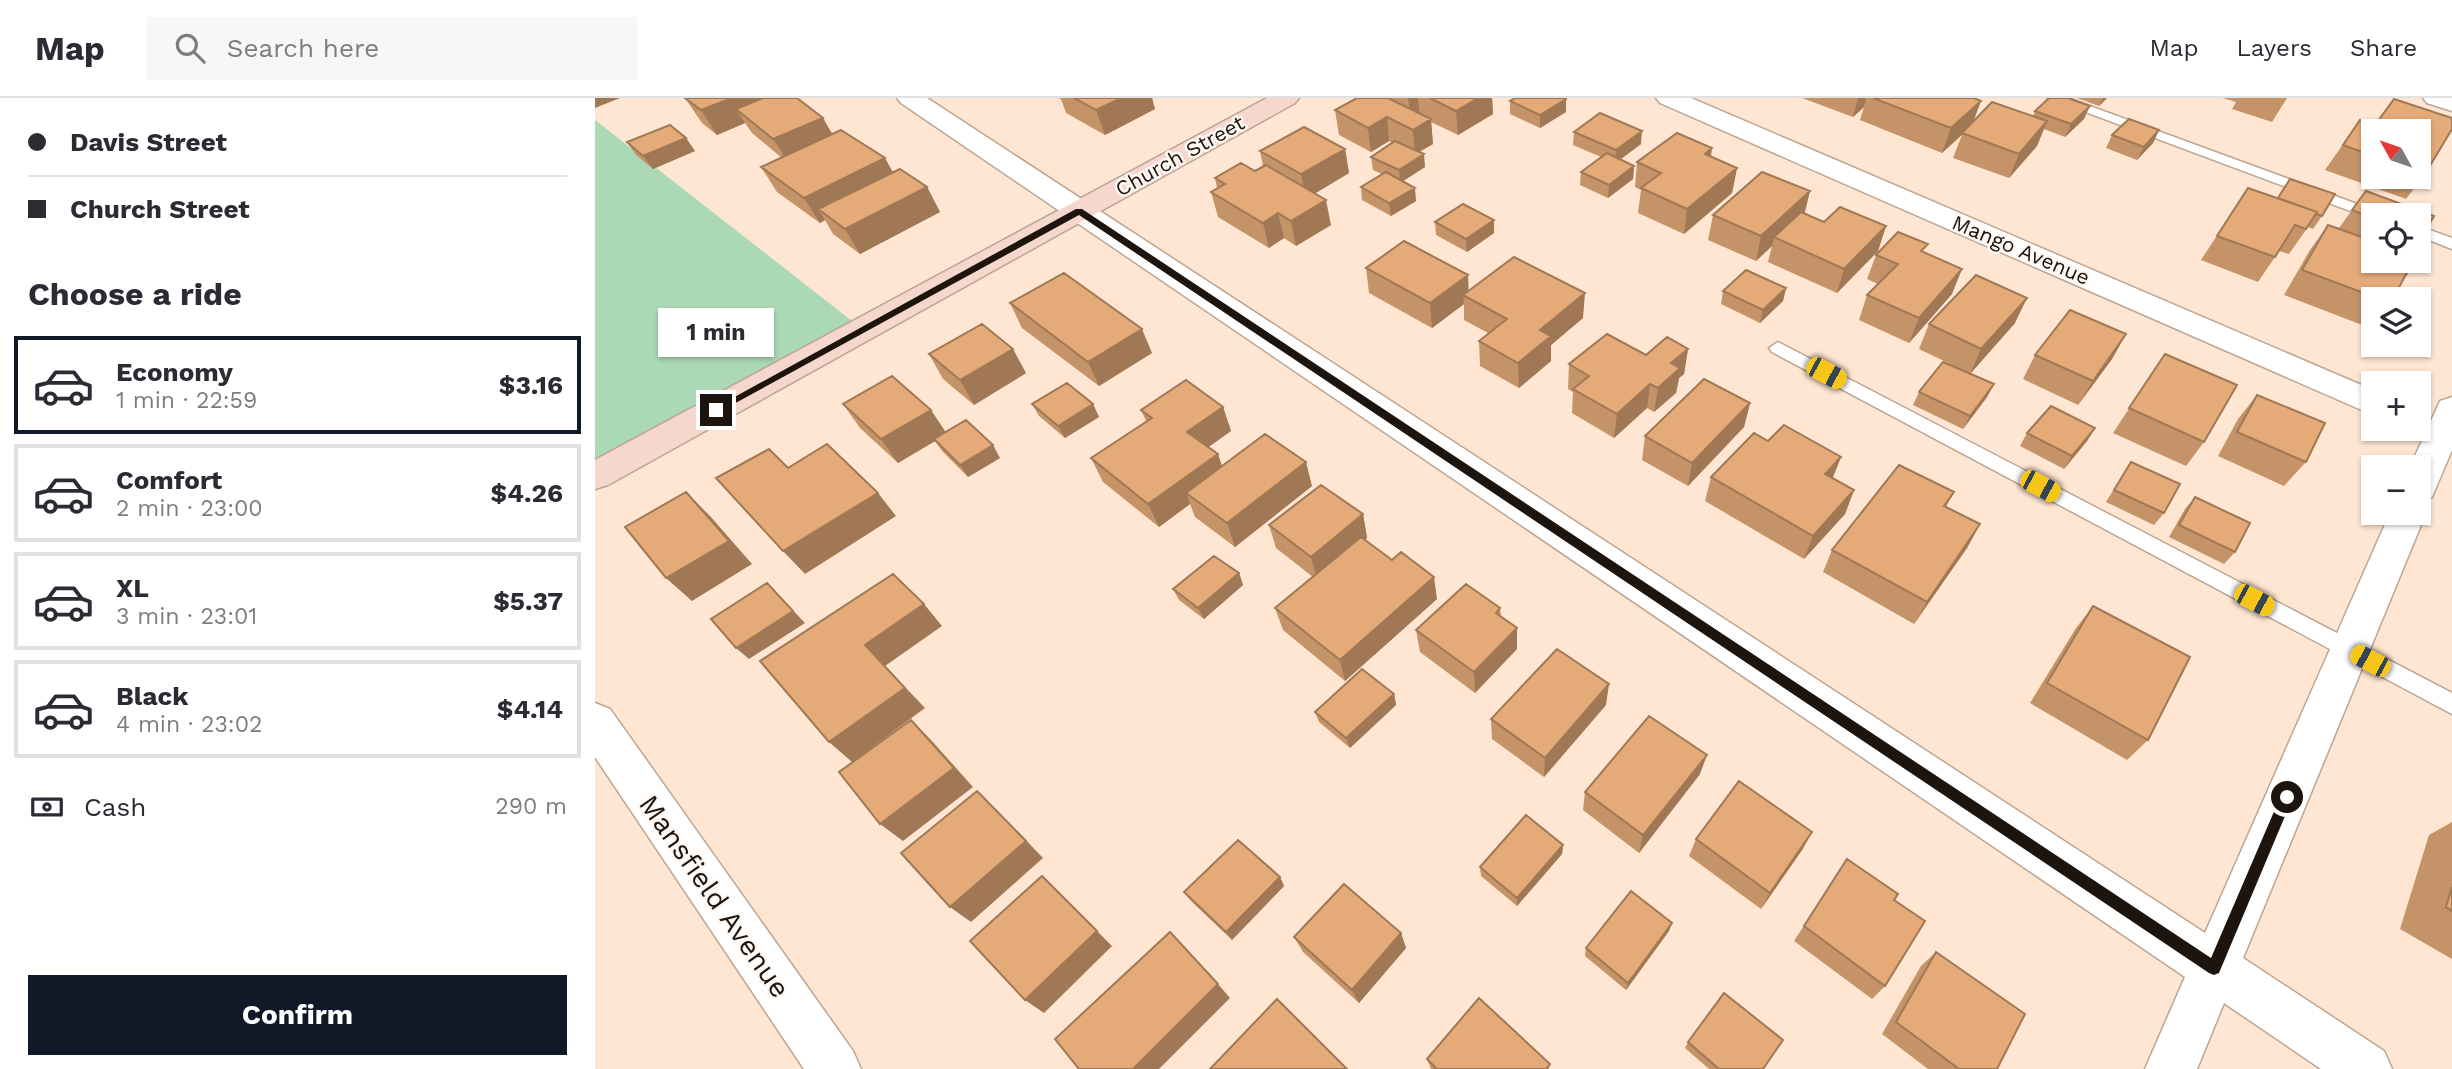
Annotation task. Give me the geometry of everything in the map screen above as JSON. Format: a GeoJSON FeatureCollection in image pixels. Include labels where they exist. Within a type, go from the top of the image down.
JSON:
{"type":"FeatureCollection","features":[{"type":"Feature","properties":{"kind":"street"},"geometry":{"type":"LineString","coordinates":[[910,98],[2365,1069]]}},
{"type":"Feature","properties":{"kind":"street","name":"Church Street"},"geometry":{"type":"LineString","coordinates":[[595,476],[1286,98]]}},
{"type":"Feature","properties":{"kind":"street","name":"Mango Avenue"},"geometry":{"type":"LineString","coordinates":[[1669,98],[2361,398]]}},
{"type":"Feature","properties":{"kind":"street"},"geometry":{"type":"LineString","coordinates":[[2436,98],[2452,103]]}},
{"type":"Feature","properties":{"kind":"street"},"geometry":{"type":"LineString","coordinates":[[2430,455],[2441,425]]}},
{"type":"Feature","properties":{"kind":"street"},"geometry":{"type":"LineString","coordinates":[[2171,1069],[2403,525]]}},
{"type":"Feature","properties":{"kind":"street","name":"Mansfield Avenue"},"geometry":{"type":"LineString","coordinates":[[595,722],[835,1069]]}},
{"type":"Feature","properties":{"kind":"lane"},"geometry":{"type":"LineString","coordinates":[[2055,98],[2361,210]]}},
{"type":"Feature","properties":{"kind":"lane"},"geometry":{"type":"LineString","coordinates":[[2431,236],[2452,244]]}},
{"type":"Feature","properties":{"kind":"lane"},"geometry":{"type":"LineString","coordinates":[[1778,348],[2452,704]]}},
{"type":"Feature","properties":{"kind":"green space"},"geometry":{"type":"Polygon","coordinates":[[[595,120],[852,321],[595,460],[595,120]]]}},
{"type":"Feature","properties":{"kind":"building"},"geometry":{"type":"Polygon","coordinates":[[[685,98],[732,98],[701,110],[685,98]]]}},
{"type":"Feature","properties":{"kind":"building"},"geometry":{"type":"Polygon","coordinates":[[[763,98],[797,98],[823,118],[773,139],[736,109],[763,98]]]}},
{"type":"Feature","properties":{"kind":"building"},"geometry":{"type":"Polygon","coordinates":[[[1074,98],[1121,98],[1096,110],[1074,98]]]}},
{"type":"Feature","properties":{"kind":"building"},"geometry":{"type":"Polygon","coordinates":[[[1357,98],[1388,98],[1431,119],[1413,130],[1387,117],[1368,128],[1335,110],[1357,98]]]}},
{"type":"Feature","properties":{"kind":"building"},"geometry":{"type":"Polygon","coordinates":[[[1430,98],[1478,98],[1456,111],[1430,98]]]}},
{"type":"Feature","properties":{"kind":"building"},"geometry":{"type":"Polygon","coordinates":[[[1515,98],[1566,99],[1540,115],[1510,101],[1515,98]]]}},
{"type":"Feature","properties":{"kind":"building"},"geometry":{"type":"Polygon","coordinates":[[[1873,98],[1974,98],[1981,101],[1951,128],[1873,98]]]}},
{"type":"Feature","properties":{"kind":"building"},"geometry":{"type":"Polygon","coordinates":[[[2049,98],[2068,98],[2090,106],[2071,124],[2035,111],[2049,98]]]}},
{"type":"Feature","properties":{"kind":"building"},"geometry":{"type":"Polygon","coordinates":[[[2394,99],[2452,118],[2452,129],[2431,164],[2431,119],[2379,119],[2394,99]]]}},
{"type":"Feature","properties":{"kind":"building"},"geometry":{"type":"Polygon","coordinates":[[[1992,102],[2047,121],[2019,154],[1962,133],[1992,102]]]}},
{"type":"Feature","properties":{"kind":"building"},"geometry":{"type":"Polygon","coordinates":[[[1600,113],[1642,131],[1616,150],[1574,132],[1600,113]]]}},
{"type":"Feature","properties":{"kind":"building"},"geometry":{"type":"Polygon","coordinates":[[[2129,119],[2159,130],[2144,147],[2112,135],[2129,119]]]}},
{"type":"Feature","properties":{"kind":"building"},"geometry":{"type":"Polygon","coordinates":[[[2361,120],[2361,152],[2343,145],[2361,120]]]}},
{"type":"Feature","properties":{"kind":"building"},"geometry":{"type":"Polygon","coordinates":[[[670,125],[686,138],[643,156],[627,142],[670,125]]]}},
{"type":"Feature","properties":{"kind":"building"},"geometry":{"type":"Polygon","coordinates":[[[1304,127],[1345,149],[1301,174],[1260,151],[1304,127]]]}},
{"type":"Feature","properties":{"kind":"building"},"geometry":{"type":"Polygon","coordinates":[[[841,130],[885,158],[804,198],[761,167],[841,130]]]}},
{"type":"Feature","properties":{"kind":"building"},"geometry":{"type":"Polygon","coordinates":[[[1677,133],[1712,148],[1705,154],[1737,168],[1687,209],[1641,188],[1661,173],[1637,162],[1677,133]]]}},
{"type":"Feature","properties":{"kind":"building"},"geometry":{"type":"Polygon","coordinates":[[[1395,141],[1424,154],[1399,170],[1371,157],[1395,141]]]}},
{"type":"Feature","properties":{"kind":"building"},"geometry":{"type":"Polygon","coordinates":[[[1607,153],[1634,166],[1609,185],[1581,172],[1607,153]]]}},
{"type":"Feature","properties":{"kind":"building"},"geometry":{"type":"Polygon","coordinates":[[[1241,163],[1255,171],[1266,165],[1326,200],[1291,221],[1278,213],[1263,223],[1211,192],[1225,184],[1215,178],[1241,163]]]}},
{"type":"Feature","properties":{"kind":"building"},"geometry":{"type":"Polygon","coordinates":[[[900,169],[927,187],[845,229],[818,209],[900,169]]]}},
{"type":"Feature","properties":{"kind":"building"},"geometry":{"type":"Polygon","coordinates":[[[1386,172],[1415,188],[1389,203],[1361,187],[1386,172]]]}},
{"type":"Feature","properties":{"kind":"building"},"geometry":{"type":"Polygon","coordinates":[[[1762,172],[1810,191],[1761,236],[1713,215],[1762,172]]]}},
{"type":"Feature","properties":{"kind":"building"},"geometry":{"type":"Polygon","coordinates":[[[2290,179],[2335,194],[2322,216],[2278,198],[2290,179]]]}},
{"type":"Feature","properties":{"kind":"building"},"geometry":{"type":"Polygon","coordinates":[[[2248,188],[2317,212],[2306,229],[2295,225],[2275,257],[2217,236],[2248,188]]]}},
{"type":"Feature","properties":{"kind":"building"},"geometry":{"type":"Polygon","coordinates":[[[2366,191],[2399,203],[2361,203],[2361,213],[2352,210],[2366,191]]]}},
{"type":"Feature","properties":{"kind":"building"},"geometry":{"type":"Polygon","coordinates":[[[1463,204],[1494,220],[1466,239],[1435,222],[1463,204]]]}},
{"type":"Feature","properties":{"kind":"building"},"geometry":{"type":"Polygon","coordinates":[[[1840,207],[1886,226],[1844,269],[1774,237],[1801,212],[1824,222],[1840,207]]]}},
{"type":"Feature","properties":{"kind":"building"},"geometry":{"type":"Polygon","coordinates":[[[2328,225],[2361,237],[2361,273],[2406,273],[2399,287],[2361,287],[2361,292],[2302,270],[2328,225]]]}},
{"type":"Feature","properties":{"kind":"building"},"geometry":{"type":"Polygon","coordinates":[[[1898,232],[1928,244],[1921,251],[1962,269],[1919,318],[1867,295],[1898,264],[1876,255],[1898,232]]]}},
{"type":"Feature","properties":{"kind":"building"},"geometry":{"type":"Polygon","coordinates":[[[1404,241],[1468,275],[1430,303],[1366,268],[1404,241]]]}},
{"type":"Feature","properties":{"kind":"building"},"geometry":{"type":"Polygon","coordinates":[[[1514,257],[1585,293],[1540,330],[1551,336],[1518,363],[1479,341],[1507,319],[1463,295],[1514,257]]]}},
{"type":"Feature","properties":{"kind":"building"},"geometry":{"type":"Polygon","coordinates":[[[1746,270],[1786,288],[1763,310],[1723,291],[1746,270]]]}},
{"type":"Feature","properties":{"kind":"building"},"geometry":{"type":"Polygon","coordinates":[[[1064,273],[1142,329],[1088,362],[1010,303],[1064,273]]]}},
{"type":"Feature","properties":{"kind":"building"},"geometry":{"type":"Polygon","coordinates":[[[1976,275],[2027,298],[1981,349],[1929,324],[1976,275]]]}},
{"type":"Feature","properties":{"kind":"building"},"geometry":{"type":"Polygon","coordinates":[[[2070,310],[2126,334],[2093,381],[2035,355],[2070,310]]]}},
{"type":"Feature","properties":{"kind":"building"},"geometry":{"type":"Polygon","coordinates":[[[982,324],[1013,349],[960,380],[929,354],[982,324]]]}},
{"type":"Feature","properties":{"kind":"building"},"geometry":{"type":"Polygon","coordinates":[[[1607,334],[1646,355],[1667,337],[1688,349],[1671,363],[1680,368],[1658,388],[1650,384],[1617,414],[1573,389],[1589,376],[1569,364],[1607,334]]]}},
{"type":"Feature","properties":{"kind":"building"},"geometry":{"type":"Polygon","coordinates":[[[2165,354],[2237,385],[2204,442],[2129,408],[2165,354]]]}},
{"type":"Feature","properties":{"kind":"building"},"geometry":{"type":"Polygon","coordinates":[[[1943,362],[1994,384],[1970,416],[1919,392],[1943,362]]]}},
{"type":"Feature","properties":{"kind":"building"},"geometry":{"type":"Polygon","coordinates":[[[892,376],[931,410],[881,439],[843,404],[892,376]]]}},
{"type":"Feature","properties":{"kind":"building"},"geometry":{"type":"Polygon","coordinates":[[[1704,379],[1750,403],[1692,463],[1645,436],[1704,379]]]}},
{"type":"Feature","properties":{"kind":"building"},"geometry":{"type":"Polygon","coordinates":[[[1186,380],[1223,407],[1187,432],[1218,454],[1148,504],[1091,458],[1152,418],[1141,410],[1186,380]]]}},
{"type":"Feature","properties":{"kind":"building"},"geometry":{"type":"Polygon","coordinates":[[[1067,383],[1093,404],[1058,426],[1032,404],[1067,383]]]}},
{"type":"Feature","properties":{"kind":"building"},"geometry":{"type":"Polygon","coordinates":[[[2257,395],[2325,423],[2306,462],[2237,432],[2257,395]]]}},
{"type":"Feature","properties":{"kind":"building"},"geometry":{"type":"Polygon","coordinates":[[[2051,406],[2095,428],[2072,456],[2027,433],[2051,406]]]}},
{"type":"Feature","properties":{"kind":"building"},"geometry":{"type":"Polygon","coordinates":[[[966,420],[993,445],[960,465],[934,439],[966,420]]]}},
{"type":"Feature","properties":{"kind":"building"},"geometry":{"type":"Polygon","coordinates":[[[1784,425],[1841,457],[1825,474],[1854,490],[1813,536],[1711,477],[1754,433],[1768,441],[1784,425]]]}},
{"type":"Feature","properties":{"kind":"building"},"geometry":{"type":"Polygon","coordinates":[[[1265,434],[1306,462],[1227,523],[1186,493],[1265,434]]]}},
{"type":"Feature","properties":{"kind":"building"},"geometry":{"type":"Polygon","coordinates":[[[827,444],[878,493],[783,551],[716,478],[769,449],[788,468],[827,444]]]}},
{"type":"Feature","properties":{"kind":"building"},"geometry":{"type":"Polygon","coordinates":[[[2131,462],[2180,484],[2164,513],[2114,490],[2131,462]]]}},
{"type":"Feature","properties":{"kind":"building"},"geometry":{"type":"Polygon","coordinates":[[[1899,465],[1954,492],[1944,506],[1980,524],[1927,602],[1832,550],[1899,465]]]}},
{"type":"Feature","properties":{"kind":"building"},"geometry":{"type":"Polygon","coordinates":[[[1321,485],[1363,514],[1311,557],[1269,525],[1321,485]]]}},
{"type":"Feature","properties":{"kind":"building"},"geometry":{"type":"Polygon","coordinates":[[[686,492],[729,541],[666,578],[625,527],[686,492]]]}},
{"type":"Feature","properties":{"kind":"building"},"geometry":{"type":"Polygon","coordinates":[[[2195,497],[2250,523],[2235,552],[2179,525],[2195,497]]]}},
{"type":"Feature","properties":{"kind":"building"},"geometry":{"type":"Polygon","coordinates":[[[1361,537],[1392,560],[1401,552],[1434,577],[1340,660],[1275,608],[1361,537]]]}},
{"type":"Feature","properties":{"kind":"building"},"geometry":{"type":"Polygon","coordinates":[[[1214,556],[1239,573],[1198,608],[1173,589],[1214,556]]]}},
{"type":"Feature","properties":{"kind":"building"},"geometry":{"type":"Polygon","coordinates":[[[893,574],[924,604],[865,645],[905,688],[829,742],[760,661],[893,574]]]}},
{"type":"Feature","properties":{"kind":"building"},"geometry":{"type":"Polygon","coordinates":[[[767,583],[793,611],[736,648],[711,619],[767,583]]]}},
{"type":"Feature","properties":{"kind":"building"},"geometry":{"type":"Polygon","coordinates":[[[1466,584],[1500,608],[1496,613],[1517,628],[1474,672],[1416,630],[1466,584]]]}},
{"type":"Feature","properties":{"kind":"building"},"geometry":{"type":"Polygon","coordinates":[[[2093,606],[2190,657],[2148,740],[2047,683],[2093,606]]]}},
{"type":"Feature","properties":{"kind":"building"},"geometry":{"type":"Polygon","coordinates":[[[1557,649],[1609,684],[1545,758],[1491,719],[1557,649]]]}},
{"type":"Feature","properties":{"kind":"building"},"geometry":{"type":"Polygon","coordinates":[[[1362,669],[1394,694],[1346,738],[1315,712],[1362,669]]]}},
{"type":"Feature","properties":{"kind":"building"},"geometry":{"type":"Polygon","coordinates":[[[1649,716],[1707,755],[1643,835],[1585,792],[1649,716]]]}},
{"type":"Feature","properties":{"kind":"building"},"geometry":{"type":"Polygon","coordinates":[[[911,720],[954,768],[880,824],[839,772],[911,720]]]}},
{"type":"Feature","properties":{"kind":"building"},"geometry":{"type":"Polygon","coordinates":[[[1739,781],[1812,832],[1770,893],[1696,839],[1739,781]]]}},
{"type":"Feature","properties":{"kind":"building"},"geometry":{"type":"Polygon","coordinates":[[[977,791],[1026,841],[950,907],[901,853],[977,791]]]}},
{"type":"Feature","properties":{"kind":"building"},"geometry":{"type":"Polygon","coordinates":[[[1526,815],[1563,845],[1517,898],[1480,867],[1526,815]]]}},
{"type":"Feature","properties":{"kind":"building"},"geometry":{"type":"Polygon","coordinates":[[[1238,840],[1280,877],[1226,932],[1184,892],[1238,840]]]}},
{"type":"Feature","properties":{"kind":"building"},"geometry":{"type":"Polygon","coordinates":[[[1847,859],[1898,894],[1894,900],[1925,921],[1885,986],[1804,926],[1847,859]]]}},
{"type":"Feature","properties":{"kind":"building"},"geometry":{"type":"Polygon","coordinates":[[[1042,876],[1097,931],[1025,1000],[970,941],[1042,876]]]}},
{"type":"Feature","properties":{"kind":"building"},"geometry":{"type":"Polygon","coordinates":[[[1344,884],[1401,933],[1352,990],[1294,937],[1344,884]]]}},
{"type":"Feature","properties":{"kind":"building"},"geometry":{"type":"Polygon","coordinates":[[[2452,887],[2452,911],[2446,907],[2452,887]]]}},
{"type":"Feature","properties":{"kind":"building"},"geometry":{"type":"Polygon","coordinates":[[[1631,891],[1672,923],[1628,983],[1586,948],[1631,891]]]}},
{"type":"Feature","properties":{"kind":"building"},"geometry":{"type":"Polygon","coordinates":[[[1170,932],[1218,984],[1133,1069],[1079,1069],[1055,1039],[1170,932]]]}},
{"type":"Feature","properties":{"kind":"building"},"geometry":{"type":"Polygon","coordinates":[[[1936,952],[2025,1014],[1997,1069],[1959,1069],[1896,1022],[1936,952]]]}},
{"type":"Feature","properties":{"kind":"building"},"geometry":{"type":"Polygon","coordinates":[[[1724,993],[1783,1040],[1763,1069],[1719,1069],[1688,1042],[1724,993]]]}},
{"type":"Feature","properties":{"kind":"building"},"geometry":{"type":"Polygon","coordinates":[[[1479,998],[1550,1064],[1546,1069],[1437,1069],[1427,1059],[1479,998]]]}},
{"type":"Feature","properties":{"kind":"building"},"geometry":{"type":"Polygon","coordinates":[[[1277,999],[1347,1069],[1210,1069],[1277,999]]]}},
{"type":"Feature","properties":{"kind":"route"},"geometry":{"type":"LineString","coordinates":[[716,410],[1079,211],[2214,968],[2287,797]]}}]}
